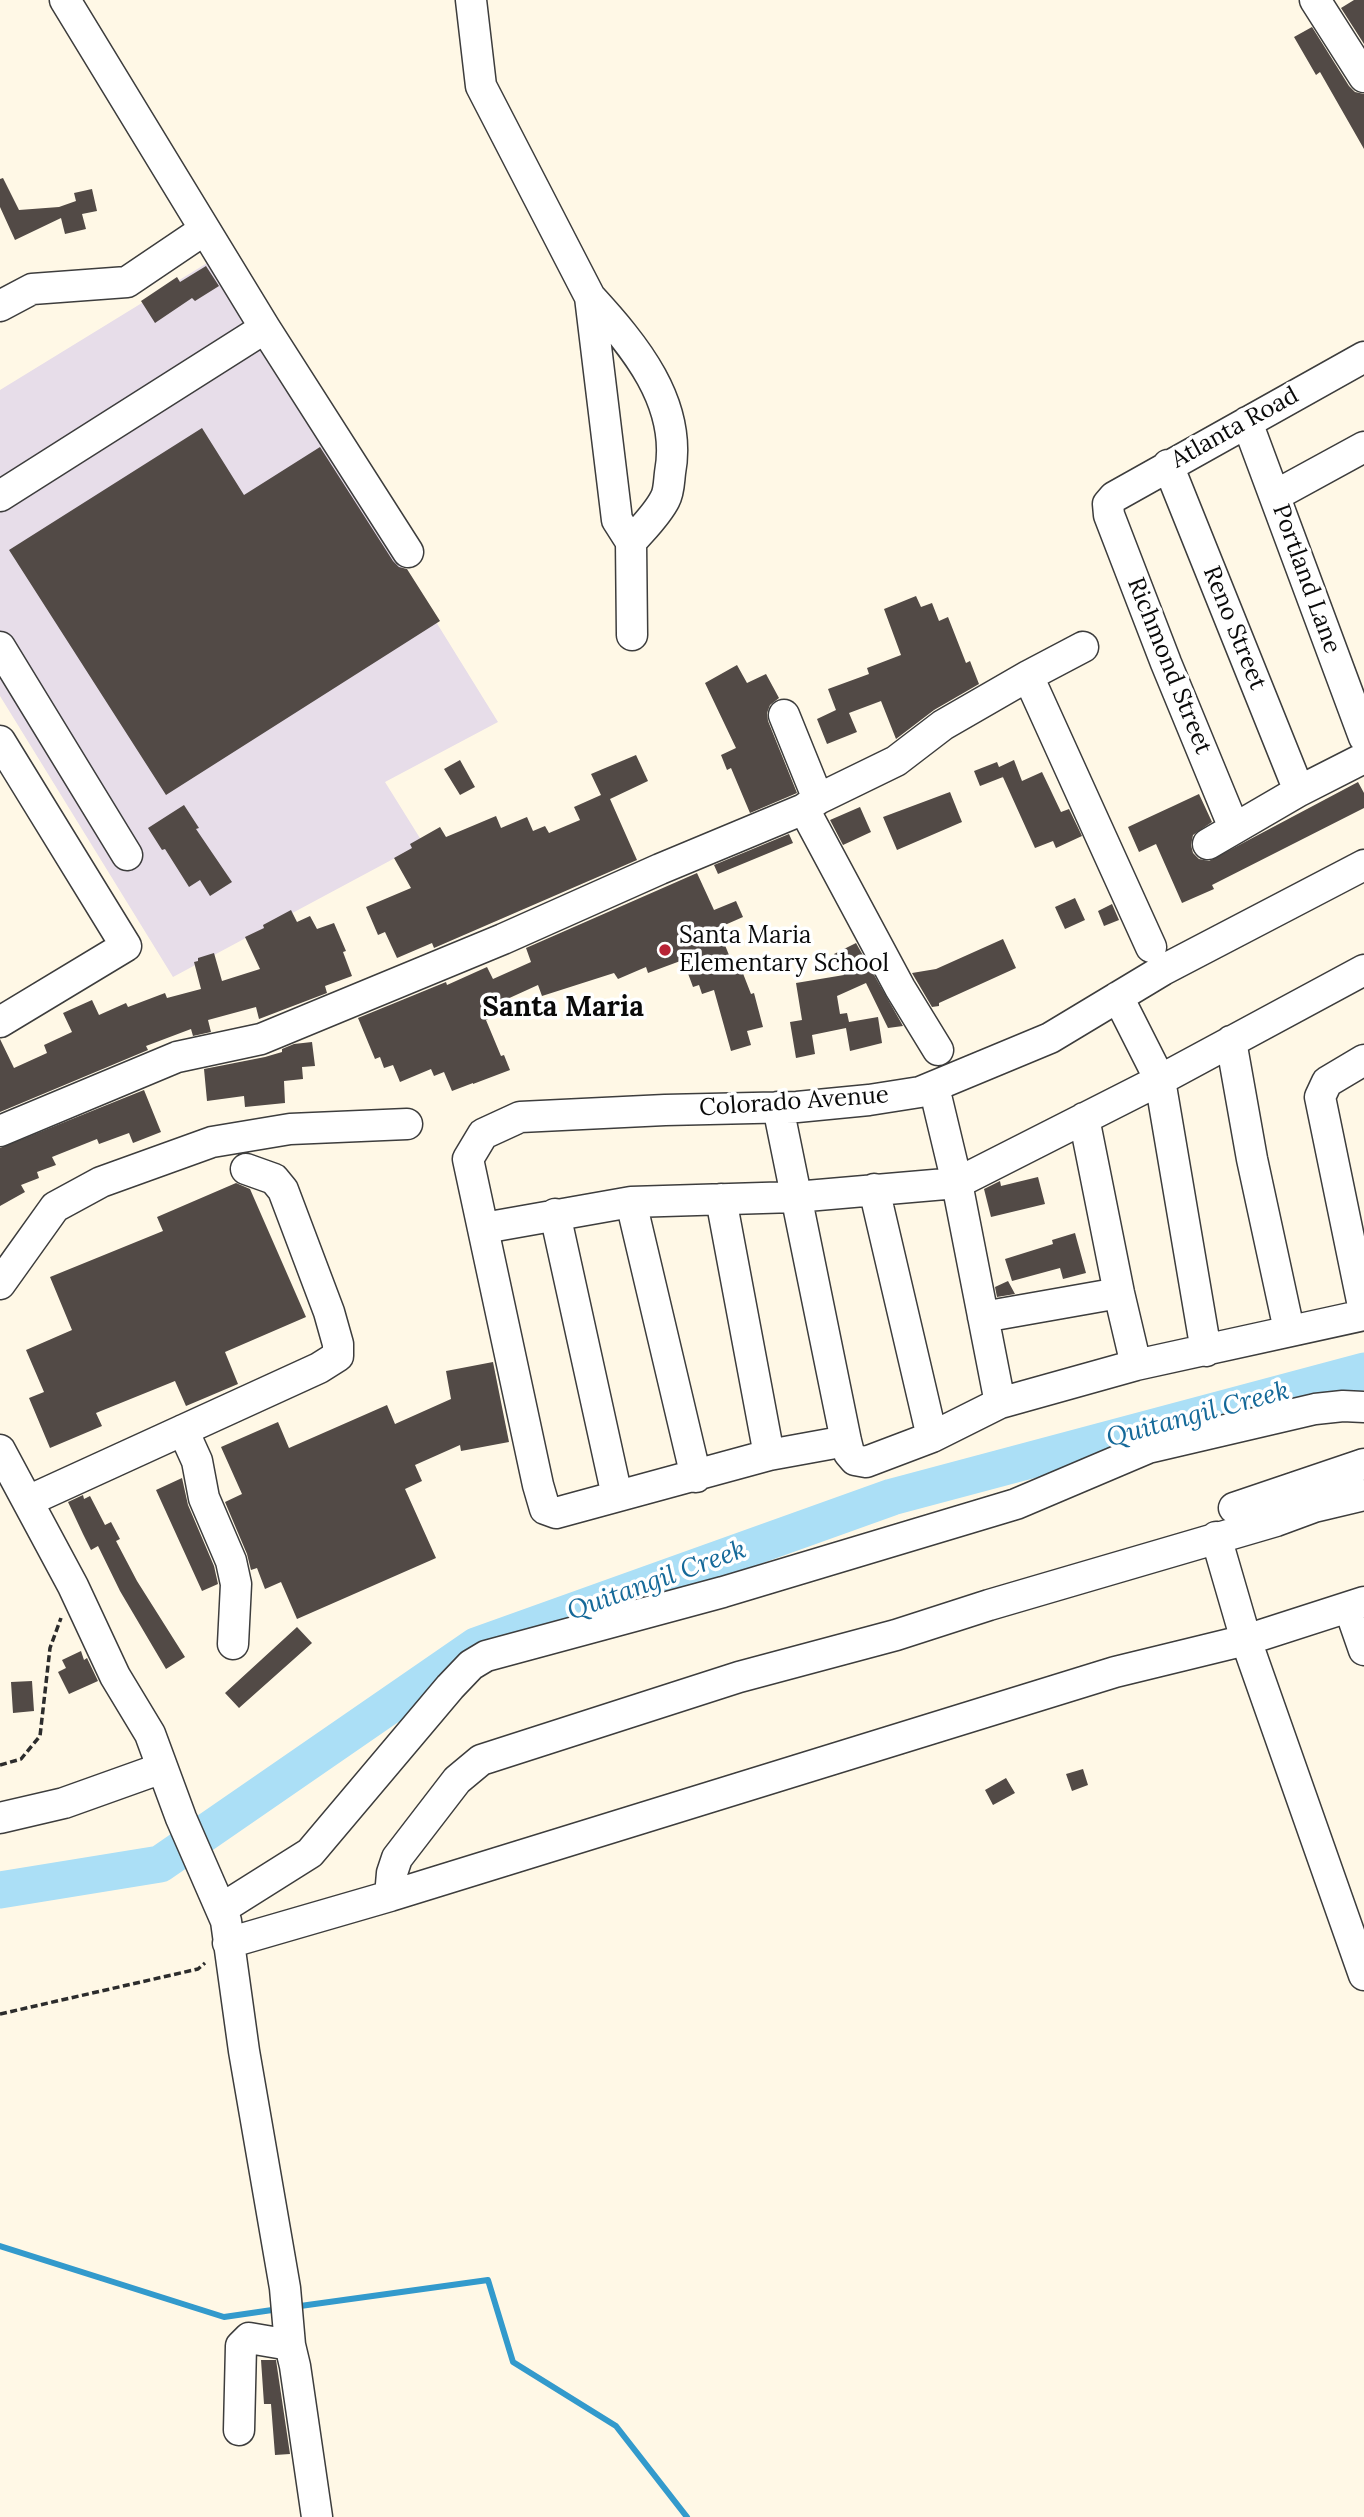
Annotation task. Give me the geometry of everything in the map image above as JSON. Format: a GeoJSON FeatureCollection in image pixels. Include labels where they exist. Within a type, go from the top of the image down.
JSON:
{"type":"FeatureCollection","features":[{"type":"Feature","properties":{"kind":"street"},"geometry":{"type":"LineString","coordinates":[[65,0],[204,230],[408,552]]}},
{"type":"Feature","properties":{"kind":"street"},"geometry":{"type":"LineString","coordinates":[[471,0],[481,86],[590,297],[620,329],[654,380],[665,405],[673,456],[666,498],[631,542]]}},
{"type":"Feature","properties":{"kind":"street"},"geometry":{"type":"LineString","coordinates":[[1315,0],[1364,77]]}},
{"type":"Feature","properties":{"kind":"street"},"geometry":{"type":"LineString","coordinates":[[0,306],[32,289],[127,282],[204,230]]}},
{"type":"Feature","properties":{"kind":"street"},"geometry":{"type":"LineString","coordinates":[[590,297],[617,520],[631,542],[632,635]]}},
{"type":"Feature","properties":{"kind":"street"},"geometry":{"type":"LineString","coordinates":[[0,496],[265,328]]}},
{"type":"Feature","properties":{"kind":"street","name":"Atlanta Road"},"geometry":{"type":"LineString","coordinates":[[1108,504],[1114,497],[1168,465],[1364,357]]}},
{"type":"Feature","properties":{"kind":"street","name":"Portland Lane"},"geometry":{"type":"LineString","coordinates":[[1247,422],[1364,737]]}},
{"type":"Feature","properties":{"kind":"street"},"geometry":{"type":"LineString","coordinates":[[1276,495],[1361,458]]}},
{"type":"Feature","properties":{"kind":"street","name":"Reno Street"},"geometry":{"type":"LineString","coordinates":[[1168,465],[1299,792]]}},
{"type":"Feature","properties":{"kind":"street","name":"Richmond Street"},"geometry":{"type":"LineString","coordinates":[[1108,504],[1109,515],[1166,663],[1234,828]]}},
{"type":"Feature","properties":{"kind":"street"},"geometry":{"type":"LineString","coordinates":[[0,647],[127,855]]}},
{"type":"Feature","properties":{"kind":"street"},"geometry":{"type":"LineString","coordinates":[[0,1131],[120,1079],[177,1058],[261,1039],[503,939],[811,804],[896,761],[943,725],[1083,647]]}},
{"type":"Feature","properties":{"kind":"street"},"geometry":{"type":"LineString","coordinates":[[1028,676],[1151,947]]}},
{"type":"Feature","properties":{"kind":"street"},"geometry":{"type":"LineString","coordinates":[[784,715],[811,804],[900,988],[938,1050]]}},
{"type":"Feature","properties":{"kind":"street"},"geometry":{"type":"LineString","coordinates":[[0,741],[126,946],[0,1022]]}},
{"type":"Feature","properties":{"kind":"street"},"geometry":{"type":"LineString","coordinates":[[1208,844],[1364,758]]}},
{"type":"Feature","properties":{"kind":"street","name":"Colorado Avenue"},"geometry":{"type":"LineString","coordinates":[[617,1496],[556,1513],[545,1509],[468,1159],[483,1134],[520,1117],[778,1107],[920,1093],[1050,1038],[1163,970],[1364,865]]}},
{"type":"Feature","properties":{"kind":"street"},"geometry":{"type":"LineString","coordinates":[[484,1228],[631,1202],[795,1197],[957,1183],[1160,1080],[1364,970]]}},
{"type":"Feature","properties":{"kind":"street"},"geometry":{"type":"LineString","coordinates":[[1118,997],[1160,1080],[1206,1351]]}},
{"type":"Feature","properties":{"kind":"street"},"geometry":{"type":"LineString","coordinates":[[1231,1041],[1252,1159],[1289,1330]]}},
{"type":"Feature","properties":{"kind":"street"},"geometry":{"type":"LineString","coordinates":[[778,1107],[846,1441],[849,1453],[855,1460],[866,1462],[932,1437],[1000,1403],[1136,1365],[1364,1313],[1320,1097],[1327,1082],[1364,1060]]}},
{"type":"Feature","properties":{"kind":"street"},"geometry":{"type":"LineString","coordinates":[[934,1087],[957,1183],[1000,1403]]}},
{"type":"Feature","properties":{"kind":"street"},"geometry":{"type":"LineString","coordinates":[[1084,1118],[1136,1365]]}},
{"type":"Feature","properties":{"kind":"street"},"geometry":{"type":"LineString","coordinates":[[0,1284],[55,1207],[101,1182],[212,1142],[290,1129],[407,1124]]}},
{"type":"Feature","properties":{"kind":"street"},"geometry":{"type":"LineString","coordinates":[[15,1492],[183,1430],[319,1368],[338,1356],[338,1344],[329,1312],[283,1190],[274,1179],[246,1169]]}},
{"type":"Feature","properties":{"kind":"street"},"geometry":{"type":"LineString","coordinates":[[874,1189],[932,1437]]}},
{"type":"Feature","properties":{"kind":"street"},"geometry":{"type":"LineString","coordinates":[[721,1199],[769,1455]]}},
{"type":"Feature","properties":{"kind":"street"},"geometry":{"type":"LineString","coordinates":[[631,1202],[696,1477]]}},
{"type":"Feature","properties":{"kind":"street"},"geometry":{"type":"LineString","coordinates":[[555,1214],[617,1496],[696,1477],[769,1455],[846,1441]]}},
{"type":"Feature","properties":{"kind":"street"},"geometry":{"type":"LineString","coordinates":[[983,1317],[1119,1293]]}},
{"type":"Feature","properties":{"kind":"street"},"geometry":{"type":"LineString","coordinates":[[221,1909],[310,1853],[450,1687],[471,1665],[486,1656],[723,1592],[1016,1504],[1148,1448],[1315,1409],[1364,1407]]}},
{"type":"Feature","properties":{"kind":"street"},"geometry":{"type":"LineString","coordinates":[[183,1430],[197,1461],[204,1497],[231,1561],[236,1584],[233,1644]]}},
{"type":"Feature","properties":{"kind":"street"},"geometry":{"type":"LineString","coordinates":[[0,1450],[15,1492],[73,1586],[115,1676],[150,1734],[181,1818],[226,1921],[244,2051],[285,2288],[317,2517]]}},
{"type":"Feature","properties":{"kind":"street"},"geometry":{"type":"LineString","coordinates":[[1234,1508],[1364,1464]]}},
{"type":"Feature","properties":{"kind":"street"},"geometry":{"type":"LineString","coordinates":[[390,1896],[397,1858],[457,1780],[481,1760],[699,1689],[896,1635],[1276,1521],[1314,1507],[1364,1495]]}},
{"type":"Feature","properties":{"kind":"street"},"geometry":{"type":"LineString","coordinates":[[1216,1537],[1246,1640],[1364,1975]]}},
{"type":"Feature","properties":{"kind":"street"},"geometry":{"type":"LineString","coordinates":[[228,1943],[390,1896],[1115,1672],[1246,1640],[1357,1605],[1364,1650]]}},
{"type":"Feature","properties":{"kind":"street"},"geometry":{"type":"LineString","coordinates":[[0,1818],[64,1803],[162,1768]]}},
{"type":"Feature","properties":{"kind":"street"},"geometry":{"type":"LineString","coordinates":[[239,2430],[242,2346],[249,2338],[290,2333]]}},
{"type":"Feature","properties":{"kind":"path"},"geometry":{"type":"LineString","coordinates":[[0,1765],[20,1759],[40,1737],[50,1648],[73,1586]]}},
{"type":"Feature","properties":{"kind":"path"},"geometry":{"type":"LineString","coordinates":[[0,2014],[198,1969],[228,1943]]}},
{"type":"Feature","properties":{"kind":"shaded area"},"geometry":{"type":"Polygon","coordinates":[[[212,260],[498,722],[385,782],[423,843],[173,977],[0,696],[0,390],[212,260]]]}},
{"type":"Feature","properties":{"kind":"building"},"geometry":{"type":"Polygon","coordinates":[[[1354,0],[1364,0],[1364,44],[1341,8],[1354,0]]]}},
{"type":"Feature","properties":{"kind":"building"},"geometry":{"type":"Polygon","coordinates":[[[1312,27],[1349,86],[1355,92],[1364,94],[1364,149],[1320,72],[1316,75],[1294,37],[1312,27]]]}},
{"type":"Feature","properties":{"kind":"building"},"geometry":{"type":"Polygon","coordinates":[[[3,178],[19,210],[59,207],[76,201],[74,193],[92,189],[97,211],[82,214],[86,229],[65,234],[61,218],[15,240],[0,207],[0,179],[3,178]]]}},
{"type":"Feature","properties":{"kind":"building"},"geometry":{"type":"Polygon","coordinates":[[[206,266],[219,286],[195,301],[192,298],[155,323],[141,301],[177,277],[180,282],[206,266]]]}},
{"type":"Feature","properties":{"kind":"building"},"geometry":{"type":"Polygon","coordinates":[[[202,428],[244,495],[320,447],[393,561],[399,567],[407,569],[440,621],[166,795],[9,550],[202,428]]]}},
{"type":"Feature","properties":{"kind":"building"},"geometry":{"type":"Polygon","coordinates":[[[916,596],[921,607],[932,603],[939,621],[948,617],[966,663],[970,661],[979,684],[934,710],[896,739],[881,701],[849,713],[857,732],[827,744],[817,719],[836,710],[828,689],[869,674],[867,668],[901,655],[884,609],[916,596]]]}},
{"type":"Feature","properties":{"kind":"building"},"geometry":{"type":"Polygon","coordinates":[[[737,665],[747,683],[766,674],[779,698],[770,705],[768,721],[797,793],[750,813],[731,768],[727,770],[721,755],[736,748],[705,683],[737,665]]]}},
{"type":"Feature","properties":{"kind":"building"},"geometry":{"type":"Polygon","coordinates":[[[636,755],[648,781],[610,799],[637,860],[434,948],[432,943],[397,958],[385,932],[378,935],[366,907],[411,888],[394,858],[412,848],[410,844],[440,827],[446,837],[496,816],[501,828],[527,817],[533,831],[545,826],[549,833],[580,820],[574,807],[601,795],[591,774],[636,755]]]}},
{"type":"Feature","properties":{"kind":"building"},"geometry":{"type":"Polygon","coordinates":[[[460,760],[475,787],[460,795],[444,769],[460,760]]]}},
{"type":"Feature","properties":{"kind":"building"},"geometry":{"type":"Polygon","coordinates":[[[1014,760],[1022,781],[1042,772],[1061,812],[1069,809],[1082,836],[1056,848],[1053,841],[1035,848],[1003,777],[980,786],[974,771],[997,762],[999,767],[1014,760]]]}},
{"type":"Feature","properties":{"kind":"building"},"geometry":{"type":"Polygon","coordinates":[[[1358,782],[1364,793],[1364,808],[1212,885],[1214,889],[1182,903],[1156,844],[1139,852],[1128,827],[1199,794],[1212,822],[1193,835],[1191,845],[1193,853],[1199,859],[1209,861],[1358,782]]]}},
{"type":"Feature","properties":{"kind":"building"},"geometry":{"type":"Polygon","coordinates":[[[950,792],[962,822],[897,850],[883,817],[950,792]]]}},
{"type":"Feature","properties":{"kind":"building"},"geometry":{"type":"Polygon","coordinates":[[[184,805],[199,828],[196,829],[232,882],[210,896],[200,880],[189,887],[148,828],[184,805]]]}},
{"type":"Feature","properties":{"kind":"building"},"geometry":{"type":"Polygon","coordinates":[[[860,807],[871,832],[843,845],[830,820],[860,807]]]}},
{"type":"Feature","properties":{"kind":"building"},"geometry":{"type":"Polygon","coordinates":[[[789,834],[793,843],[718,874],[714,865],[789,834]]]}},
{"type":"Feature","properties":{"kind":"building"},"geometry":{"type":"Polygon","coordinates":[[[697,873],[714,910],[736,901],[743,917],[718,928],[731,960],[737,958],[751,994],[754,993],[763,1027],[747,1031],[751,1045],[731,1051],[714,990],[702,994],[699,985],[693,987],[683,960],[648,973],[646,967],[618,979],[614,973],[542,996],[538,985],[505,1000],[509,1009],[486,1020],[510,1070],[452,1091],[444,1072],[434,1076],[431,1069],[400,1082],[393,1065],[384,1068],[380,1057],[375,1059],[358,1018],[487,967],[493,979],[531,962],[526,948],[697,873]]]}},
{"type":"Feature","properties":{"kind":"building"},"geometry":{"type":"Polygon","coordinates":[[[1075,898],[1085,920],[1065,929],[1055,907],[1075,898]]]}},
{"type":"Feature","properties":{"kind":"building"},"geometry":{"type":"Polygon","coordinates":[[[1112,904],[1119,920],[1104,926],[1098,911],[1112,904]]]}},
{"type":"Feature","properties":{"kind":"building"},"geometry":{"type":"Polygon","coordinates":[[[291,910],[297,922],[310,916],[317,929],[334,923],[346,951],[343,952],[352,976],[325,986],[327,993],[259,1019],[256,1007],[208,1020],[211,1032],[193,1036],[191,1029],[146,1046],[148,1050],[0,1112],[0,1039],[14,1068],[47,1053],[44,1045],[72,1032],[63,1013],[92,1000],[99,1015],[126,1003],[128,1007],[165,993],[167,998],[201,989],[194,962],[214,953],[222,981],[260,969],[245,937],[291,910]]]}},
{"type":"Feature","properties":{"kind":"building"},"geometry":{"type":"Polygon","coordinates":[[[1003,939],[1016,968],[932,1007],[912,973],[936,969],[1003,939]]]}},
{"type":"Feature","properties":{"kind":"building"},"geometry":{"type":"Polygon","coordinates":[[[856,943],[903,1026],[888,1028],[866,983],[837,996],[840,1014],[847,1013],[849,1022],[878,1017],[882,1043],[850,1051],[846,1028],[812,1035],[815,1054],[796,1058],[790,1022],[802,1020],[796,983],[844,975],[834,954],[856,943]]]}},
{"type":"Feature","properties":{"kind":"building"},"geometry":{"type":"Polygon","coordinates":[[[312,1042],[315,1066],[302,1067],[303,1079],[284,1081],[285,1103],[245,1107],[244,1096],[207,1101],[204,1069],[265,1057],[282,1052],[282,1049],[294,1044],[312,1042]]]}},
{"type":"Feature","properties":{"kind":"building"},"geometry":{"type":"Polygon","coordinates":[[[144,1090],[161,1132],[133,1143],[129,1133],[99,1144],[97,1139],[52,1157],[56,1165],[37,1172],[39,1178],[21,1185],[25,1192],[0,1206],[0,1148],[144,1090]]]}},
{"type":"Feature","properties":{"kind":"building"},"geometry":{"type":"Polygon","coordinates":[[[1038,1177],[1045,1204],[991,1217],[984,1189],[1000,1181],[1001,1186],[1038,1177]]]}},
{"type":"Feature","properties":{"kind":"building"},"geometry":{"type":"Polygon","coordinates":[[[236,1183],[250,1189],[306,1317],[225,1352],[238,1384],[186,1406],[175,1381],[96,1413],[102,1426],[50,1448],[29,1398],[44,1392],[26,1350],[72,1330],[50,1277],[163,1231],[157,1217],[236,1183]]]}},
{"type":"Feature","properties":{"kind":"building"},"geometry":{"type":"Polygon","coordinates":[[[1075,1233],[1086,1273],[1063,1279],[1060,1268],[1012,1281],[1005,1259],[1053,1244],[1052,1240],[1075,1233]]]}},
{"type":"Feature","properties":{"kind":"building"},"geometry":{"type":"Polygon","coordinates":[[[1008,1281],[1015,1294],[997,1297],[995,1287],[1008,1281]]]}},
{"type":"Feature","properties":{"kind":"building"},"geometry":{"type":"Polygon","coordinates":[[[493,1362],[509,1442],[461,1451],[460,1445],[415,1465],[422,1481],[405,1489],[436,1558],[297,1619],[281,1582],[265,1589],[257,1568],[251,1570],[225,1502],[242,1494],[221,1447],[278,1422],[289,1448],[387,1405],[395,1424],[451,1399],[446,1371],[493,1362]]]}},
{"type":"Feature","properties":{"kind":"building"},"geometry":{"type":"Polygon","coordinates":[[[182,1478],[188,1505],[214,1566],[218,1584],[202,1591],[156,1490],[182,1478]]]}},
{"type":"Feature","properties":{"kind":"building"},"geometry":{"type":"Polygon","coordinates":[[[83,1495],[84,1499],[90,1496],[105,1525],[111,1522],[120,1539],[116,1541],[137,1581],[185,1657],[166,1669],[120,1591],[98,1546],[91,1550],[83,1534],[68,1502],[83,1495]]]}},
{"type":"Feature","properties":{"kind":"building"},"geometry":{"type":"Polygon","coordinates":[[[297,1627],[312,1643],[239,1708],[225,1693],[297,1627]]]}},
{"type":"Feature","properties":{"kind":"building"},"geometry":{"type":"Polygon","coordinates":[[[81,1651],[98,1681],[69,1694],[58,1672],[66,1668],[62,1660],[81,1651]]]}},
{"type":"Feature","properties":{"kind":"building"},"geometry":{"type":"Polygon","coordinates":[[[32,1681],[34,1711],[13,1713],[11,1682],[32,1681]]]}},
{"type":"Feature","properties":{"kind":"building"},"geometry":{"type":"Polygon","coordinates":[[[1083,1769],[1088,1785],[1072,1791],[1066,1774],[1083,1769]]]}},
{"type":"Feature","properties":{"kind":"building"},"geometry":{"type":"Polygon","coordinates":[[[1006,1778],[1015,1793],[993,1805],[985,1790],[1006,1778]]]}},
{"type":"Feature","properties":{"kind":"building"},"geometry":{"type":"Polygon","coordinates":[[[261,2360],[276,2360],[290,2454],[275,2455],[271,2404],[264,2404],[261,2360]]]}},
{"type":"Feature","properties":{"kind":"waterway","name":"Quitangil Creek"},"geometry":{"type":"LineString","coordinates":[[0,1890],[160,1864],[476,1646],[892,1497],[1364,1371]]}},
{"type":"Feature","properties":{"kind":"waterway"},"geometry":{"type":"LineString","coordinates":[[0,2246],[224,2317],[279,2309]]}},
{"type":"Feature","properties":{"kind":"waterway"},"geometry":{"type":"LineString","coordinates":[[293,2307],[488,2280],[513,2362],[616,2426],[687,2517]]}},
{"type":"Feature","properties":{"kind":"place","name":"Santa Maria Elementary School"},"geometry":{"type":"Point","coordinates":[665,950]}},
{"type":"Feature","properties":{"kind":"district","name":"Santa Maria"},"geometry":{"type":"Point","coordinates":[563,1008]}}]}
